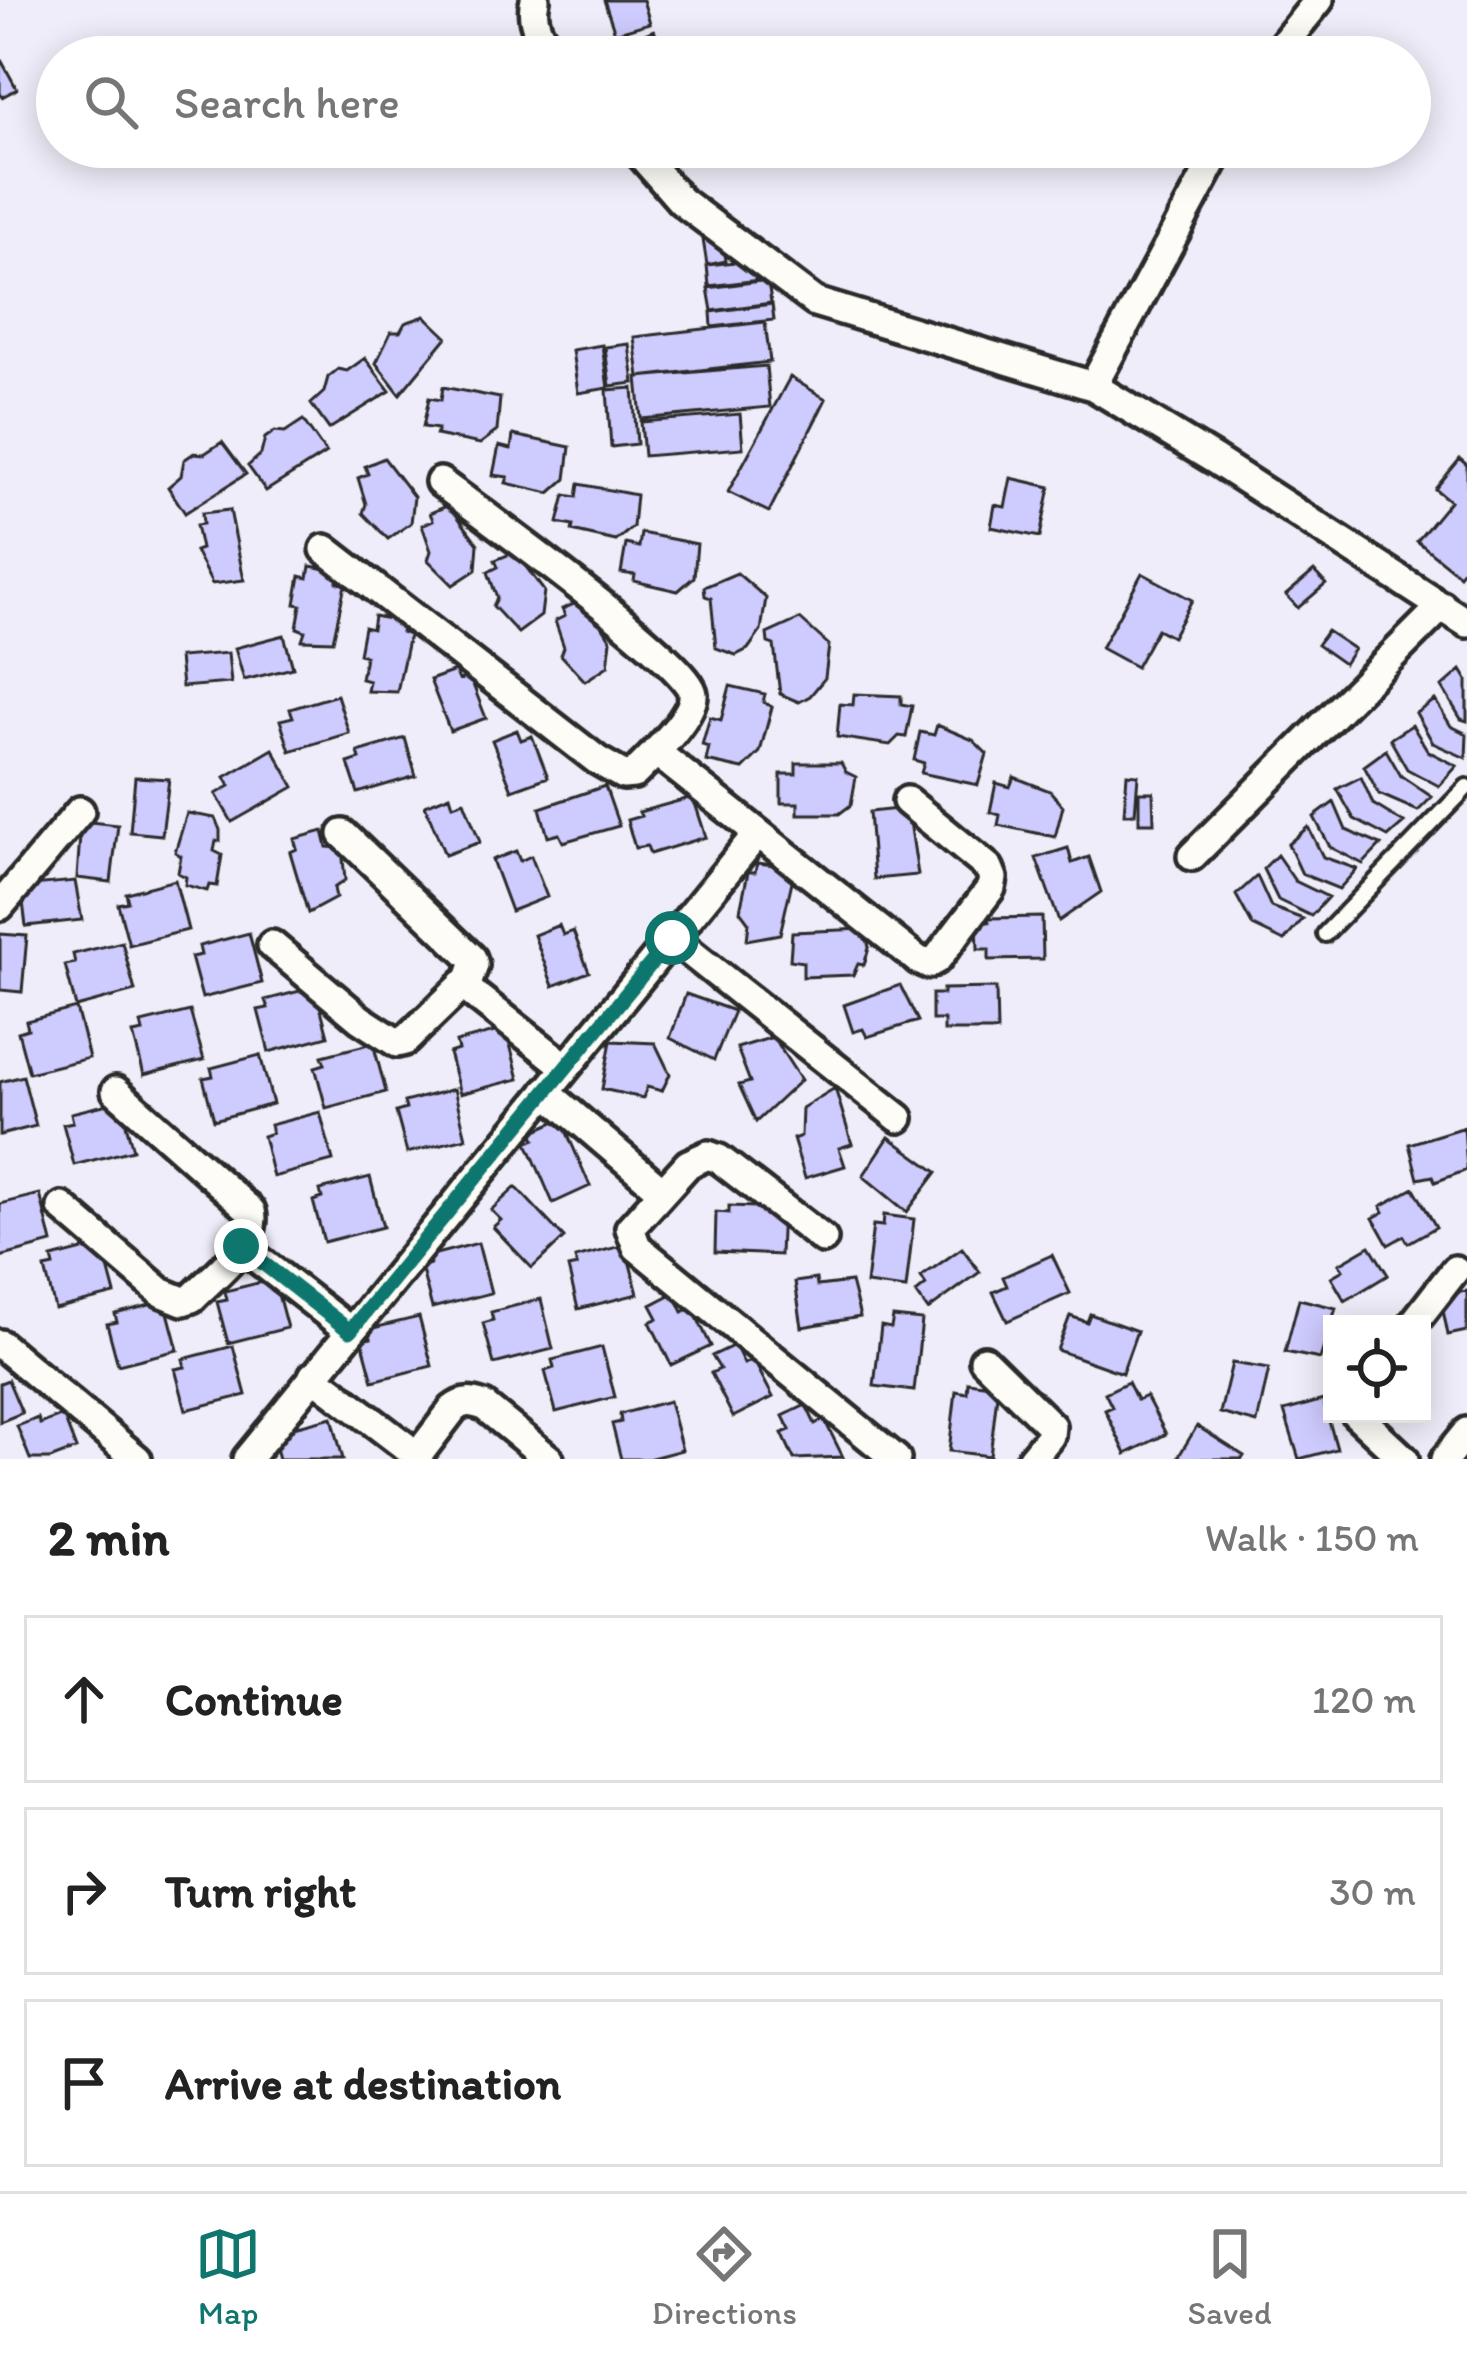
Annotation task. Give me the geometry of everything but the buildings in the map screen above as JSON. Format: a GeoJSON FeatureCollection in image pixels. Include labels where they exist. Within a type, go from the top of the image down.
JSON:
{"type":"FeatureCollection","features":[{"type":"Feature","properties":{"kind":"street"},"geometry":{"type":"LineString","coordinates":[[535,0],[532,8],[539,36]]}},
{"type":"Feature","properties":{"kind":"street"},"geometry":{"type":"LineString","coordinates":[[1290,36],[1318,0]]}},
{"type":"Feature","properties":{"kind":"street"},"geometry":{"type":"LineString","coordinates":[[652,168],[681,201],[815,302],[1093,386],[1467,623]]}},
{"type":"Feature","properties":{"kind":"street"},"geometry":{"type":"LineString","coordinates":[[1093,386],[1211,168]]}},
{"type":"Feature","properties":{"kind":"street"},"geometry":{"type":"LineString","coordinates":[[325,549],[611,770],[634,774],[691,708],[693,688],[633,630],[440,482]]}},
{"type":"Feature","properties":{"kind":"street"},"geometry":{"type":"LineString","coordinates":[[1192,856],[1442,606]]}},
{"type":"Feature","properties":{"kind":"street"},"geometry":{"type":"LineString","coordinates":[[656,752],[928,964],[937,959],[991,888],[993,878],[989,868],[907,801]]}},
{"type":"Feature","properties":{"kind":"street"},"geometry":{"type":"LineString","coordinates":[[0,906],[80,811]]}},
{"type":"Feature","properties":{"kind":"street"},"geometry":{"type":"LineString","coordinates":[[272,945],[360,1019],[398,1043],[473,972],[472,958],[343,834]]}},
{"type":"Feature","properties":{"kind":"street"},"geometry":{"type":"LineString","coordinates":[[247,1459],[758,834]]}},
{"type":"Feature","properties":{"kind":"street"},"geometry":{"type":"LineString","coordinates":[[672,938],[899,1118]]}},
{"type":"Feature","properties":{"kind":"street"},"geometry":{"type":"LineString","coordinates":[[462,986],[566,1067]]}},
{"type":"Feature","properties":{"kind":"street"},"geometry":{"type":"LineString","coordinates":[[62,1207],[161,1292],[183,1301],[192,1298],[252,1229],[251,1211],[116,1091]]}},
{"type":"Feature","properties":{"kind":"street"},"geometry":{"type":"LineString","coordinates":[[546,1092],[661,1190]]}},
{"type":"Feature","properties":{"kind":"street"},"geometry":{"type":"LineString","coordinates":[[824,1239],[708,1155],[688,1164],[630,1228],[637,1247],[896,1459]]}},
{"type":"Feature","properties":{"kind":"street"},"geometry":{"type":"LineString","coordinates":[[241,1246],[350,1331]]}},
{"type":"Feature","properties":{"kind":"street"},"geometry":{"type":"LineString","coordinates":[[1420,1315],[1454,1270]]}},
{"type":"Feature","properties":{"kind":"street"},"geometry":{"type":"LineString","coordinates":[[0,1344],[137,1459]]}},
{"type":"Feature","properties":{"kind":"street"},"geometry":{"type":"LineString","coordinates":[[984,1360],[1051,1426],[1050,1436],[1031,1459]]}},
{"type":"Feature","properties":{"kind":"street"},"geometry":{"type":"LineString","coordinates":[[314,1376],[417,1457],[453,1409],[473,1402],[549,1459]]}},
{"type":"Feature","properties":{"kind":"street"},"geometry":{"type":"LineString","coordinates":[[1365,1423],[1396,1456]]}},
{"type":"Feature","properties":{"kind":"street"},"geometry":{"type":"LineString","coordinates":[[1445,1459],[1467,1432]]}},
{"type":"Feature","properties":{"kind":"lane"},"geometry":{"type":"LineString","coordinates":[[1325,934],[1467,787]]}},
{"type":"Feature","properties":{"kind":"route"},"geometry":{"type":"LineString","coordinates":[[241,1246],[350,1331],[672,938]]}}]}
